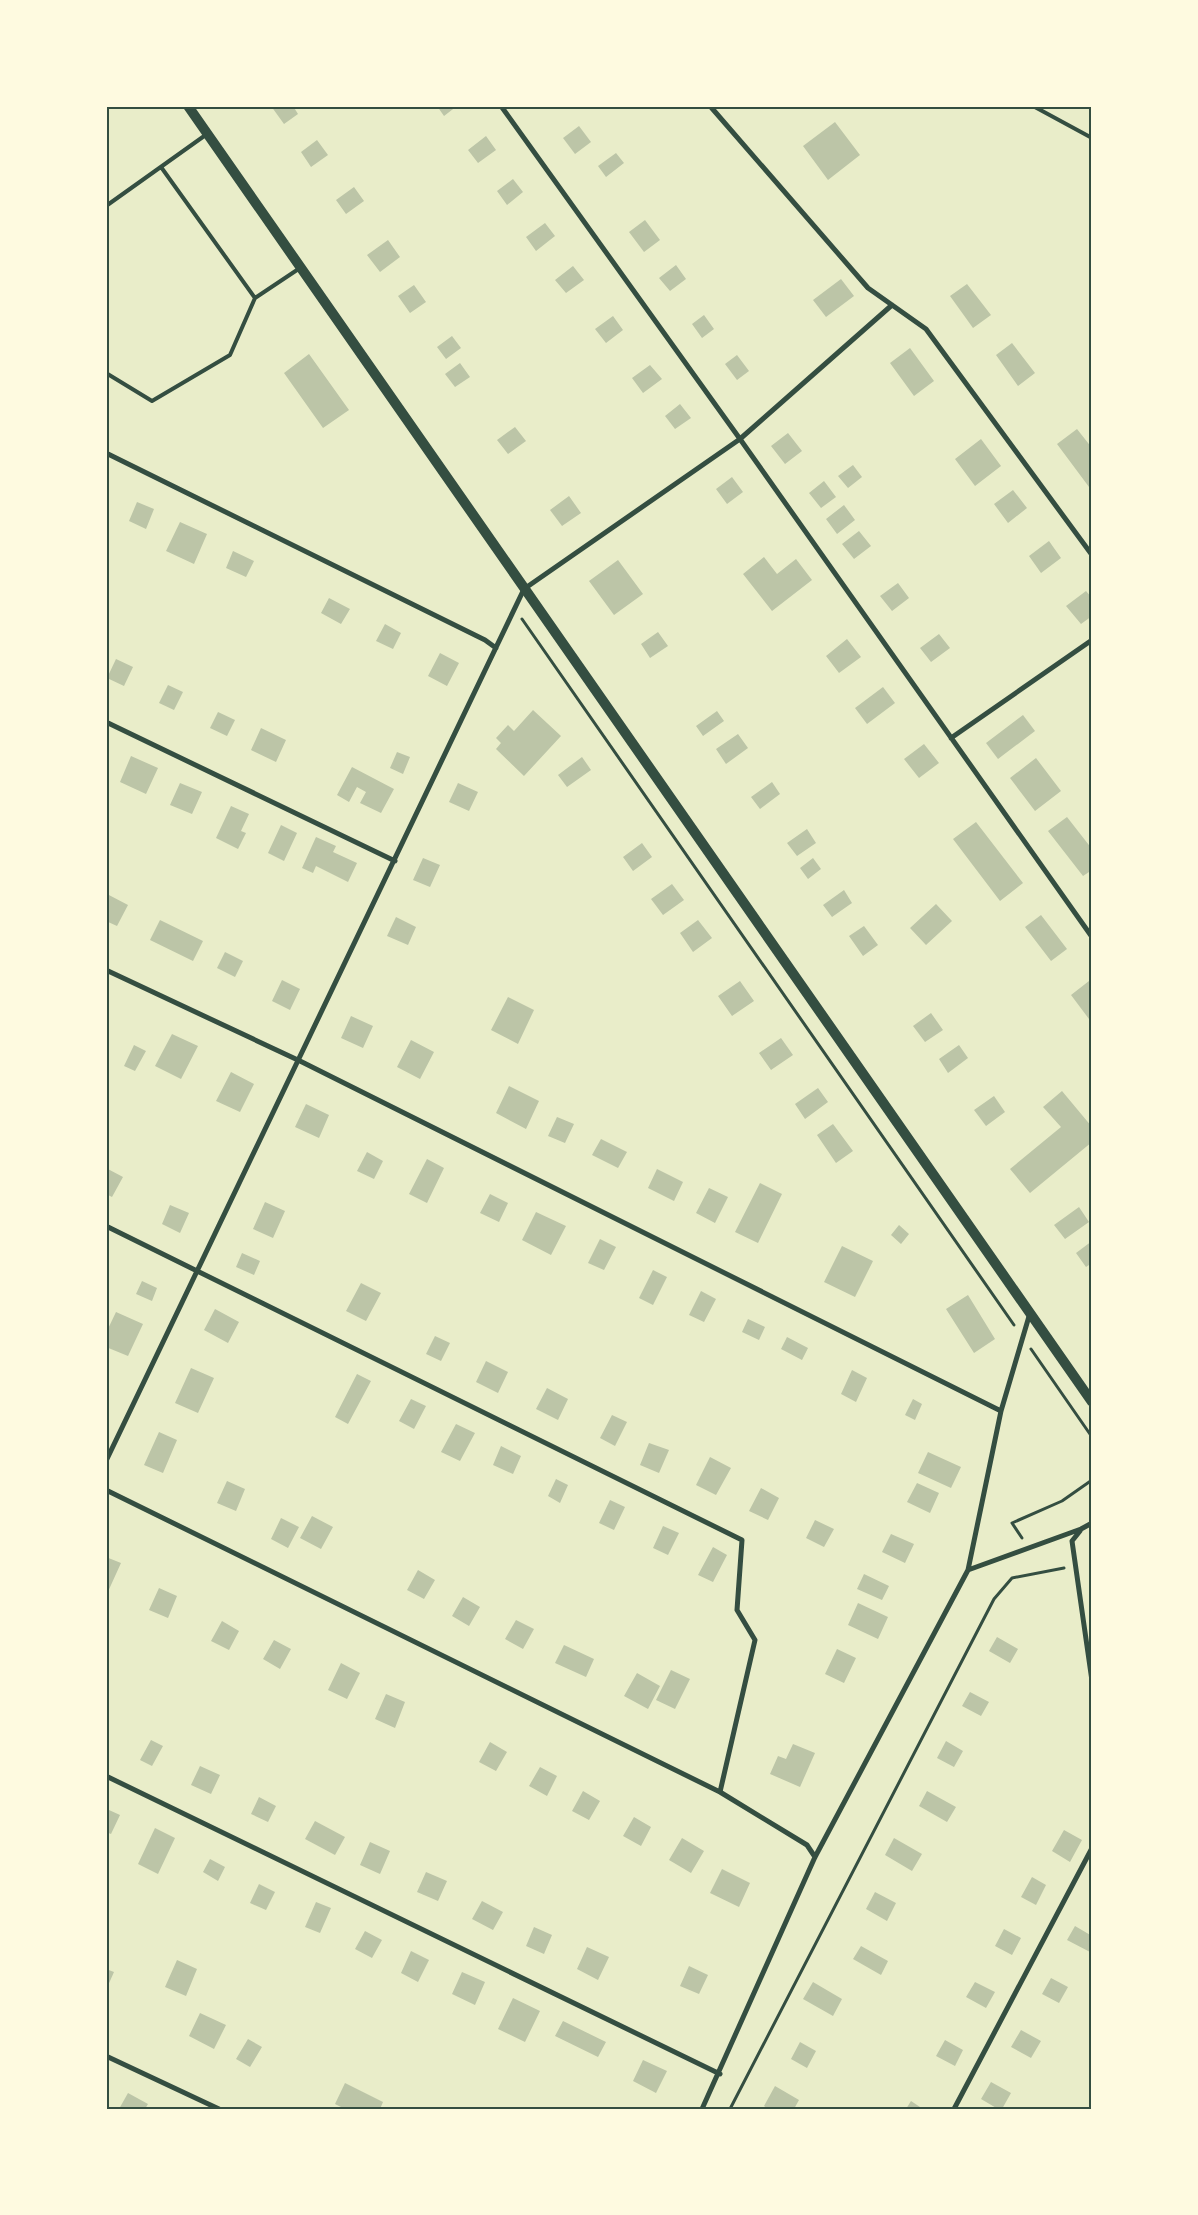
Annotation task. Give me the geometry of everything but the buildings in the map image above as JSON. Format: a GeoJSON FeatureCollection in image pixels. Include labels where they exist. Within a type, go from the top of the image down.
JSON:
{"type":"FeatureCollection","features":[{"type":"Feature","properties":{"kind":"main road"},"geometry":{"type":"LineString","coordinates":[[188,106],[1092,1402]]}},
{"type":"Feature","properties":{"kind":"street"},"geometry":{"type":"LineString","coordinates":[[501,106],[740,439],[1092,937]]}},
{"type":"Feature","properties":{"kind":"street"},"geometry":{"type":"LineString","coordinates":[[710,106],[868,288],[926,328],[1092,555]]}},
{"type":"Feature","properties":{"kind":"street"},"geometry":{"type":"LineString","coordinates":[[106,1461],[300,1061],[524,590],[740,439],[892,305]]}},
{"type":"Feature","properties":{"kind":"street"},"geometry":{"type":"LineString","coordinates":[[106,453],[485,640],[496,648]]}},
{"type":"Feature","properties":{"kind":"street"},"geometry":{"type":"LineString","coordinates":[[951,738],[1092,640]]}},
{"type":"Feature","properties":{"kind":"street"},"geometry":{"type":"LineString","coordinates":[[106,722],[395,861]]}},
{"type":"Feature","properties":{"kind":"street"},"geometry":{"type":"LineString","coordinates":[[106,970],[300,1061],[1001,1411]]}},
{"type":"Feature","properties":{"kind":"street"},"geometry":{"type":"LineString","coordinates":[[106,1226],[742,1540],[737,1610],[755,1640],[720,1792]]}},
{"type":"Feature","properties":{"kind":"street"},"geometry":{"type":"LineString","coordinates":[[702,2109],[720,2074],[815,1857],[968,1570],[1001,1411],[1031,1312]]}},
{"type":"Feature","properties":{"kind":"street"},"geometry":{"type":"LineString","coordinates":[[106,1490],[720,1792],[807,1845],[815,1857]]}},
{"type":"Feature","properties":{"kind":"street"},"geometry":{"type":"LineString","coordinates":[[968,1570],[1081,1529],[1092,1523]]}},
{"type":"Feature","properties":{"kind":"street"},"geometry":{"type":"LineString","coordinates":[[1081,1529],[1072,1542],[1092,1681]]}},
{"type":"Feature","properties":{"kind":"street"},"geometry":{"type":"LineString","coordinates":[[106,1776],[720,2074]]}},
{"type":"Feature","properties":{"kind":"street"},"geometry":{"type":"LineString","coordinates":[[954,2109],[1092,1848]]}},
{"type":"Feature","properties":{"kind":"street"},"geometry":{"type":"LineString","coordinates":[[106,2056],[219,2109]]}},
{"type":"Feature","properties":{"kind":"lane"},"geometry":{"type":"LineString","coordinates":[[1033,106],[1092,138]]}},
{"type":"Feature","properties":{"kind":"lane"},"geometry":{"type":"LineString","coordinates":[[106,206],[207,134]]}},
{"type":"Feature","properties":{"kind":"lane"},"geometry":{"type":"LineString","coordinates":[[161,167],[255,298]]}},
{"type":"Feature","properties":{"kind":"lane"},"geometry":{"type":"LineString","coordinates":[[106,373],[152,401],[230,355],[255,298],[300,268]]}},
{"type":"Feature","properties":{"kind":"path"},"geometry":{"type":"LineString","coordinates":[[515,609],[1092,1436]]}},
{"type":"Feature","properties":{"kind":"path"},"geometry":{"type":"LineString","coordinates":[[1029,1548],[1012,1523],[1062,1500],[1092,1480]]}},
{"type":"Feature","properties":{"kind":"path"},"geometry":{"type":"LineString","coordinates":[[730,2109],[994,1599],[1012,1578],[1075,1566]]}}]}
